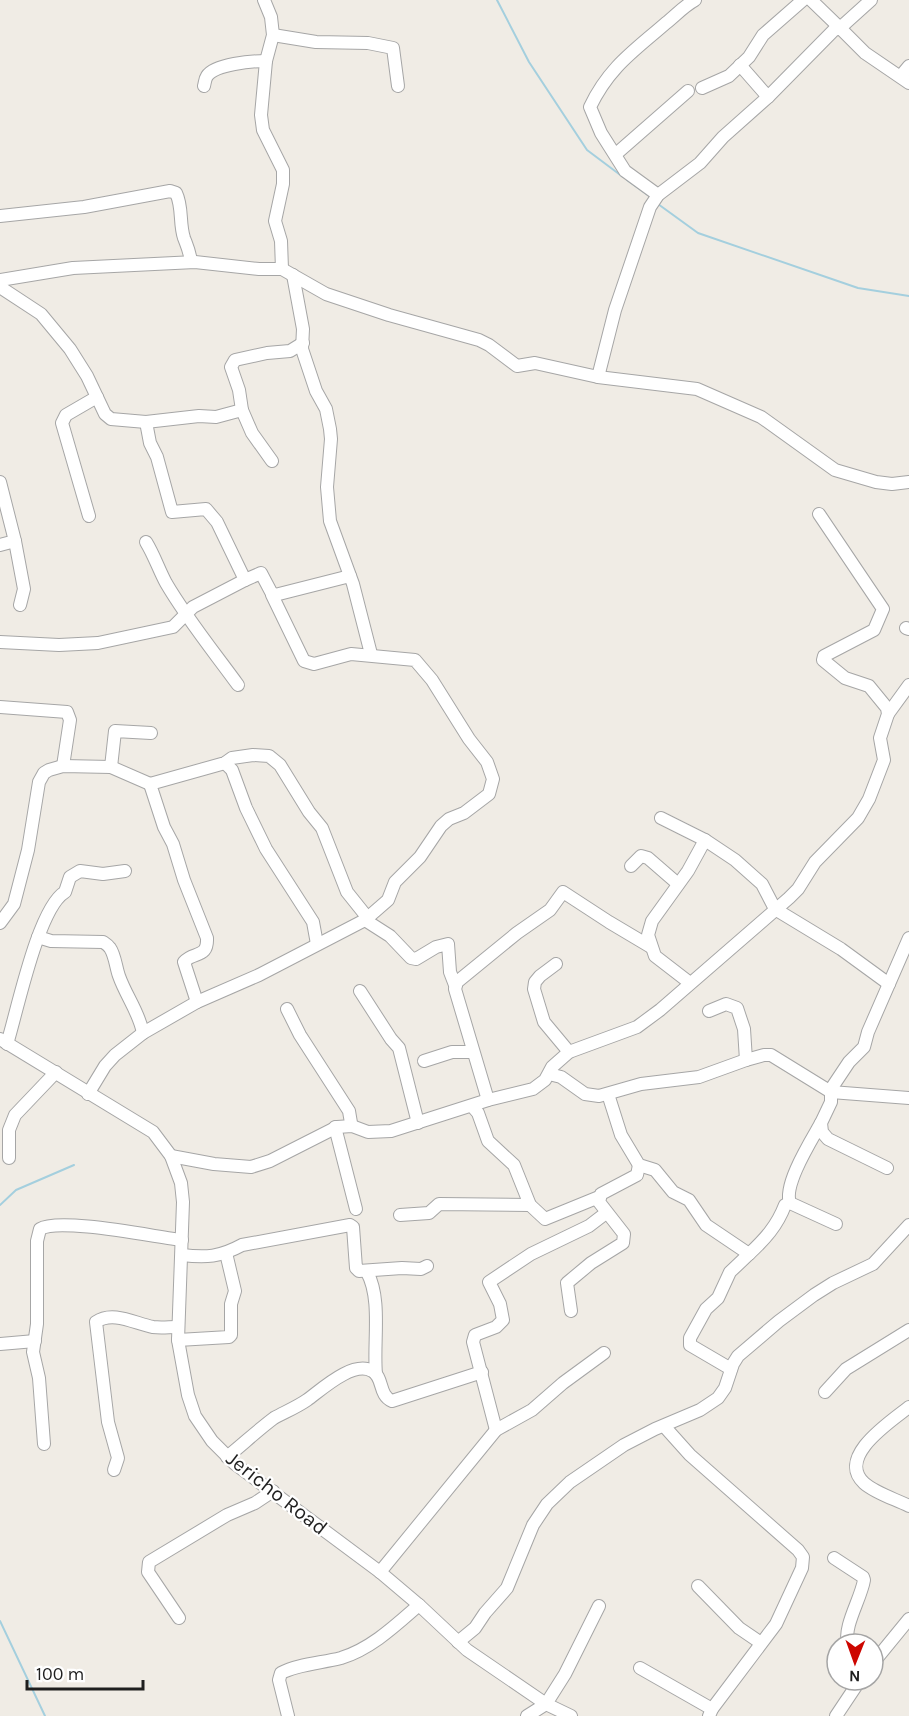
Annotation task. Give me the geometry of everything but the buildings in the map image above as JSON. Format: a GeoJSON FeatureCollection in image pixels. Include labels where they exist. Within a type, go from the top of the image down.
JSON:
{"type":"FeatureCollection","features":[{"type":"Feature","properties":{"kind":"street"},"geometry":{"type":"LineString","coordinates":[[264,0],[271,17],[273,34],[266,61],[261,115],[263,130],[283,170],[283,184],[276,221],[288,272],[300,309],[307,366],[326,410],[330,429],[327,487],[330,520],[350,576],[371,654]]}},
{"type":"Feature","properties":{"kind":"street"},"geometry":{"type":"LineString","coordinates":[[658,195],[625,171],[602,133],[590,107],[599,88],[634,48],[683,7],[695,0]]}},
{"type":"Feature","properties":{"kind":"street"},"geometry":{"type":"LineString","coordinates":[[702,88],[729,76],[749,57],[763,35],[803,0]]}},
{"type":"Feature","properties":{"kind":"street"},"geometry":{"type":"LineString","coordinates":[[811,0],[865,53],[909,81]]}},
{"type":"Feature","properties":{"kind":"street"},"geometry":{"type":"LineString","coordinates":[[598,377],[629,266],[650,207],[658,195],[700,163],[723,136],[768,97],[834,30],[840,28],[871,0]]}},
{"type":"Feature","properties":{"kind":"street"},"geometry":{"type":"LineString","coordinates":[[273,34],[316,42],[368,43],[393,48],[398,86]]}},
{"type":"Feature","properties":{"kind":"street"},"geometry":{"type":"LineString","coordinates":[[204,86],[207,76],[218,68],[249,61],[266,61]]}},
{"type":"Feature","properties":{"kind":"street"},"geometry":{"type":"LineString","coordinates":[[740,65],[768,97]]}},
{"type":"Feature","properties":{"kind":"street"},"geometry":{"type":"LineString","coordinates":[[909,66],[904,72],[909,81]]}},
{"type":"Feature","properties":{"kind":"street"},"geometry":{"type":"LineString","coordinates":[[616,154],[688,91]]}},
{"type":"Feature","properties":{"kind":"street"},"geometry":{"type":"LineString","coordinates":[[0,216],[84,207],[170,191],[176,193],[180,201],[183,230],[191,262]]}},
{"type":"Feature","properties":{"kind":"street"},"geometry":{"type":"LineString","coordinates":[[0,280],[73,268],[191,262],[288,272],[326,294],[398,318],[479,340],[517,366],[535,363],[598,377],[697,389],[761,417],[835,470],[876,482],[892,484],[909,482]]}},
{"type":"Feature","properties":{"kind":"street"},"geometry":{"type":"LineString","coordinates":[[0,287],[41,314],[70,349],[87,376],[105,414],[111,419],[146,422],[199,416],[216,417],[242,410]]}},
{"type":"Feature","properties":{"kind":"street"},"geometry":{"type":"LineString","coordinates":[[272,461],[252,433],[242,410],[239,390],[231,372],[232,363],[267,353],[290,351],[303,343]]}},
{"type":"Feature","properties":{"kind":"street"},"geometry":{"type":"LineString","coordinates":[[89,516],[62,423],[66,415],[97,396]]}},
{"type":"Feature","properties":{"kind":"street"},"geometry":{"type":"LineString","coordinates":[[146,422],[150,443],[157,457],[172,512],[206,509],[218,522],[245,580]]}},
{"type":"Feature","properties":{"kind":"street"},"geometry":{"type":"LineString","coordinates":[[0,482],[24,589],[20,605]]}},
{"type":"Feature","properties":{"kind":"street"},"geometry":{"type":"LineString","coordinates":[[819,514],[883,609],[874,630],[824,656],[823,660],[844,678],[869,686],[887,708],[888,714]]}},
{"type":"Feature","properties":{"kind":"street"},"geometry":{"type":"LineString","coordinates":[[0,545],[15,541]]}},
{"type":"Feature","properties":{"kind":"street"},"geometry":{"type":"LineString","coordinates":[[146,542],[156,557],[165,581],[185,614],[238,686]]}},
{"type":"Feature","properties":{"kind":"street"},"geometry":{"type":"LineString","coordinates":[[0,642],[59,645],[98,643],[173,627],[193,607],[261,573],[304,662],[314,664],[351,654],[371,654],[415,660],[432,680],[469,739],[488,762],[493,779],[489,794],[464,813],[449,819],[441,826],[420,857],[395,882],[388,900],[366,918],[259,975],[197,1002],[142,1033],[115,1055],[88,1094]]}},
{"type":"Feature","properties":{"kind":"street"},"geometry":{"type":"LineString","coordinates":[[272,595],[350,576]]}},
{"type":"Feature","properties":{"kind":"street"},"geometry":{"type":"LineString","coordinates":[[171,1156],[214,1164],[251,1167],[270,1161],[335,1127],[348,1126],[376,1132],[391,1131],[418,1124],[488,1100],[533,1089],[545,1080],[552,1067],[569,1052],[637,1028],[798,889],[814,861],[858,818],[869,799],[884,760],[880,738],[888,714],[909,685]]}},
{"type":"Feature","properties":{"kind":"street"},"geometry":{"type":"LineString","coordinates":[[0,707],[67,712],[70,720],[63,766]]}},
{"type":"Feature","properties":{"kind":"street"},"geometry":{"type":"LineString","coordinates":[[111,767],[115,731],[151,733]]}},
{"type":"Feature","properties":{"kind":"street"},"geometry":{"type":"LineString","coordinates":[[0,923],[14,904],[28,850],[39,782],[49,770],[63,766],[111,767],[150,784],[225,763],[232,758],[253,755],[269,756],[280,765],[321,828],[347,892],[366,918],[390,936],[411,958],[416,959],[436,947],[448,944],[450,972],[488,1100]]}},
{"type":"Feature","properties":{"kind":"street"},"geometry":{"type":"LineString","coordinates":[[225,763],[232,770],[246,808],[266,849],[313,922],[317,944]]}},
{"type":"Feature","properties":{"kind":"street"},"geometry":{"type":"LineString","coordinates":[[150,784],[207,938],[207,948],[184,962],[197,1002]]}},
{"type":"Feature","properties":{"kind":"street"},"geometry":{"type":"LineString","coordinates":[[661,818],[705,840],[735,860],[762,884],[775,909],[841,949],[889,984]]}},
{"type":"Feature","properties":{"kind":"street"},"geometry":{"type":"LineString","coordinates":[[690,983],[655,956],[648,935],[652,921],[705,840]]}},
{"type":"Feature","properties":{"kind":"street"},"geometry":{"type":"LineString","coordinates":[[631,866],[641,856],[648,858],[678,884]]}},
{"type":"Feature","properties":{"kind":"street"},"geometry":{"type":"LineString","coordinates":[[3,1042],[39,937],[54,903],[65,892],[70,877],[80,871],[104,874],[126,871]]}},
{"type":"Feature","properties":{"kind":"street"},"geometry":{"type":"LineString","coordinates":[[455,985],[517,933],[550,910],[563,892],[651,947]]}},
{"type":"Feature","properties":{"kind":"street"},"geometry":{"type":"LineString","coordinates":[[39,937],[51,941],[103,942],[107,945],[112,950],[114,963],[136,1010],[142,1033]]}},
{"type":"Feature","properties":{"kind":"street"},"geometry":{"type":"LineString","coordinates":[[790,1203],[790,1186],[831,1102],[831,1092],[849,1062],[864,1047],[868,1032],[909,938]]}},
{"type":"Feature","properties":{"kind":"street"},"geometry":{"type":"LineString","coordinates":[[556,964],[540,976],[535,982],[534,989],[544,1022],[569,1052]]}},
{"type":"Feature","properties":{"kind":"street"},"geometry":{"type":"LineString","coordinates":[[896,969],[909,967]]}},
{"type":"Feature","properties":{"kind":"street"},"geometry":{"type":"LineString","coordinates":[[360,992],[399,1048],[418,1124]]}},
{"type":"Feature","properties":{"kind":"street"},"geometry":{"type":"LineString","coordinates":[[709,1011],[726,1004],[737,1008],[744,1029],[746,1060]]}},
{"type":"Feature","properties":{"kind":"street"},"geometry":{"type":"LineString","coordinates":[[287,1009],[300,1035],[349,1111],[351,1123],[348,1126]]}},
{"type":"Feature","properties":{"kind":"street","name":"Jericho Road"},"geometry":{"type":"LineString","coordinates":[[3,1042],[153,1132],[171,1156],[181,1183],[183,1202],[178,1340],[186,1385],[195,1416],[212,1441],[227,1457],[380,1572],[458,1642],[546,1704],[571,1716]]}},
{"type":"Feature","properties":{"kind":"street"},"geometry":{"type":"LineString","coordinates":[[424,1061],[452,1052],[473,1052]]}},
{"type":"Feature","properties":{"kind":"street"},"geometry":{"type":"LineString","coordinates":[[549,1074],[561,1077],[585,1094],[599,1096],[641,1084],[699,1077],[746,1060],[771,1055],[831,1092],[909,1098]]}},
{"type":"Feature","properties":{"kind":"street"},"geometry":{"type":"LineString","coordinates":[[9,1158],[9,1130],[15,1115],[56,1072]]}},
{"type":"Feature","properties":{"kind":"street"},"geometry":{"type":"LineString","coordinates":[[608,1094],[621,1135],[639,1165],[655,1170],[673,1192],[689,1200],[706,1225],[749,1254]]}},
{"type":"Feature","properties":{"kind":"street"},"geometry":{"type":"LineString","coordinates":[[472,1106],[478,1113],[489,1141],[514,1165],[530,1205],[545,1220],[599,1197],[637,1174],[639,1165]]}},
{"type":"Feature","properties":{"kind":"street"},"geometry":{"type":"LineString","coordinates":[[821,1123],[822,1132],[828,1139],[887,1168]]}},
{"type":"Feature","properties":{"kind":"street"},"geometry":{"type":"LineString","coordinates":[[335,1127],[356,1209]]}},
{"type":"Feature","properties":{"kind":"street"},"geometry":{"type":"LineString","coordinates":[[571,1311],[567,1283],[591,1263],[623,1243],[624,1234],[606,1213],[599,1202],[599,1197]]}},
{"type":"Feature","properties":{"kind":"street"},"geometry":{"type":"LineString","coordinates":[[790,1203],[836,1224]]}},
{"type":"Feature","properties":{"kind":"street"},"geometry":{"type":"LineString","coordinates":[[731,1369],[690,1345],[690,1338],[706,1309],[718,1298],[730,1272],[769,1235],[785,1205],[790,1203]]}},
{"type":"Feature","properties":{"kind":"street"},"geometry":{"type":"LineString","coordinates":[[400,1215],[429,1213],[439,1204],[530,1205]]}},
{"type":"Feature","properties":{"kind":"street"},"geometry":{"type":"LineString","coordinates":[[496,1430],[474,1338],[479,1332],[496,1327],[503,1320],[500,1304],[489,1282],[531,1254],[589,1226],[606,1213]]}},
{"type":"Feature","properties":{"kind":"street"},"geometry":{"type":"LineString","coordinates":[[44,1444],[39,1378],[33,1352],[37,1314],[37,1241],[40,1228],[48,1225],[92,1226],[182,1240]]}},
{"type":"Feature","properties":{"kind":"street"},"geometry":{"type":"LineString","coordinates":[[182,1255],[216,1257],[242,1245],[350,1225],[354,1232],[356,1268],[359,1271],[422,1269],[427,1266]]}},
{"type":"Feature","properties":{"kind":"street"},"geometry":{"type":"LineString","coordinates":[[458,1642],[475,1628],[507,1588],[533,1525],[547,1504],[570,1482],[624,1445],[700,1410],[718,1398],[725,1388],[738,1356],[788,1315],[833,1283],[873,1264],[909,1225]]}},
{"type":"Feature","properties":{"kind":"street"},"geometry":{"type":"LineString","coordinates":[[178,1340],[229,1338],[231,1335],[231,1304],[235,1292],[226,1254]]}},
{"type":"Feature","properties":{"kind":"street"},"geometry":{"type":"LineString","coordinates":[[367,1272],[371,1279],[377,1317],[376,1374],[384,1395],[392,1401],[482,1372]]}},
{"type":"Feature","properties":{"kind":"street"},"geometry":{"type":"LineString","coordinates":[[114,1470],[118,1458],[108,1422],[96,1322],[102,1319],[129,1319],[153,1327],[177,1327]]}},
{"type":"Feature","properties":{"kind":"street"},"geometry":{"type":"LineString","coordinates":[[825,1392],[846,1369],[909,1330]]}},
{"type":"Feature","properties":{"kind":"street"},"geometry":{"type":"LineString","coordinates":[[0,1344],[35,1341]]}},
{"type":"Feature","properties":{"kind":"street"},"geometry":{"type":"LineString","coordinates":[[380,1572],[496,1430],[532,1410],[563,1383],[604,1353]]}},
{"type":"Feature","properties":{"kind":"street"},"geometry":{"type":"LineString","coordinates":[[227,1457],[275,1418],[307,1400],[341,1375],[366,1369],[376,1374]]}},
{"type":"Feature","properties":{"kind":"street"},"geometry":{"type":"LineString","coordinates":[[909,1407],[876,1432],[855,1462],[856,1474],[866,1485],[909,1506]]}},
{"type":"Feature","properties":{"kind":"street"},"geometry":{"type":"LineString","coordinates":[[640,1668],[711,1713],[776,1624],[802,1568],[802,1557],[798,1550],[690,1455],[664,1426]]}},
{"type":"Feature","properties":{"kind":"street"},"geometry":{"type":"LineString","coordinates":[[179,1618],[148,1572],[149,1562],[227,1515],[255,1503],[273,1491]]}},
{"type":"Feature","properties":{"kind":"street"},"geometry":{"type":"LineString","coordinates":[[834,1558],[863,1577],[864,1580],[848,1632]]}},
{"type":"Feature","properties":{"kind":"street"},"geometry":{"type":"LineString","coordinates":[[698,1586],[739,1628],[761,1643]]}},
{"type":"Feature","properties":{"kind":"street"},"geometry":{"type":"LineString","coordinates":[[288,1716],[279,1680],[281,1673],[344,1657],[363,1648],[419,1605]]}},
{"type":"Feature","properties":{"kind":"street"},"geometry":{"type":"LineString","coordinates":[[528,1716],[546,1704],[565,1674],[599,1605]]}},
{"type":"Feature","properties":{"kind":"street"},"geometry":{"type":"LineString","coordinates":[[885,1648],[909,1619]]}},
{"type":"Feature","properties":{"kind":"street"},"geometry":{"type":"LineString","coordinates":[[836,1716],[852,1692]]}},
{"type":"Feature","properties":{"kind":"waterway"},"geometry":{"type":"LineString","coordinates":[[497,0],[529,62],[587,150],[623,177]]}},
{"type":"Feature","properties":{"kind":"waterway"},"geometry":{"type":"LineString","coordinates":[[627,180],[652,198]]}},
{"type":"Feature","properties":{"kind":"waterway"},"geometry":{"type":"LineString","coordinates":[[658,204],[698,233],[858,288],[909,296]]}},
{"type":"Feature","properties":{"kind":"waterway"},"geometry":{"type":"LineString","coordinates":[[0,1205],[16,1190],[74,1165]]}},
{"type":"Feature","properties":{"kind":"waterway"},"geometry":{"type":"LineString","coordinates":[[0,1621],[45,1716]]}}]}
